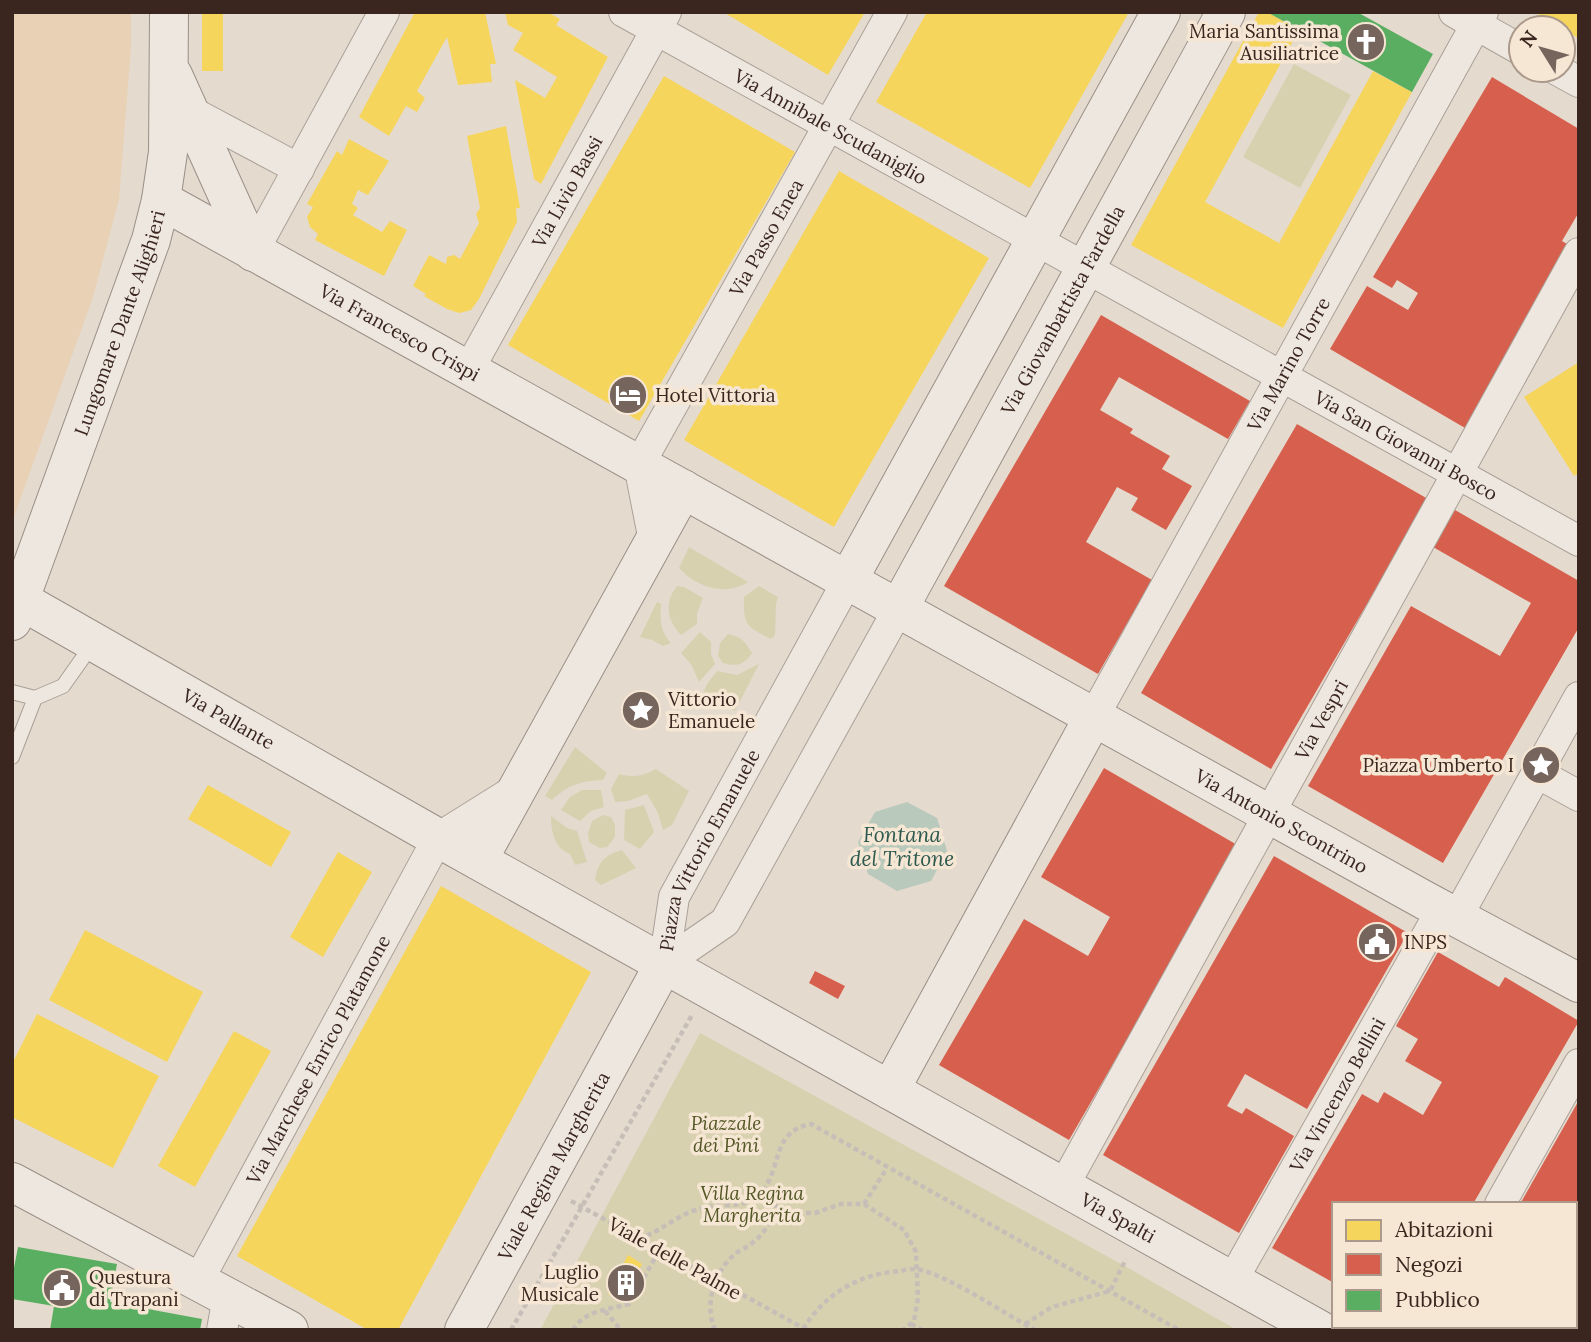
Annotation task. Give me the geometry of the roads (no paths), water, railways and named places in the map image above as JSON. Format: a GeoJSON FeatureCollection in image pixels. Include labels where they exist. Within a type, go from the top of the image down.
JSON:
{"type":"FeatureCollection","features":[{"type":"Feature","properties":{"kind":"main road","name":"Lungomare Dante Alighieri"},"geometry":{"type":"LineString","coordinates":[[16,610],[151,240],[161,201],[168,152],[169,12]]}},
{"type":"Feature","properties":{"kind":"main road"},"geometry":{"type":"LineString","coordinates":[[848,580],[1161,12]]}},
{"type":"Feature","properties":{"kind":"main road","name":"Via Giovanbattista Fardella"},"geometry":{"type":"LineString","coordinates":[[898,608],[1226,12]]}},
{"type":"Feature","properties":{"kind":"main road"},"geometry":{"type":"LineString","coordinates":[[168,65],[253,252]]}},
{"type":"Feature","properties":{"kind":"main road","name":"Via Francesco Crispi"},"geometry":{"type":"LineString","coordinates":[[161,201],[898,608]]}},
{"type":"Feature","properties":{"kind":"main road"},"geometry":{"type":"LineString","coordinates":[[478,860],[683,489]]}},
{"type":"Feature","properties":{"kind":"main road","name":"Via Antonio Scontrino"},"geometry":{"type":"LineString","coordinates":[[898,608],[1579,984]]}},
{"type":"Feature","properties":{"kind":"main road","name":"Via Pallante"},"geometry":{"type":"LineString","coordinates":[[16,610],[94,642],[664,964]]}},
{"type":"Feature","properties":{"kind":"main road"},"geometry":{"type":"LineString","coordinates":[[903,1098],[1108,724]]}},
{"type":"Feature","properties":{"kind":"main road","name":"Via Spalti"},"geometry":{"type":"LineString","coordinates":[[664,964],[1320,1330]]}},
{"type":"Feature","properties":{"kind":"main road","name":"Viale Regina Margherita"},"geometry":{"type":"LineString","coordinates":[[464,1330],[664,964]]}},
{"type":"Feature","properties":{"kind":"main road"},"geometry":{"type":"LineString","coordinates":[[12,1182],[216,1300],[289,1330]]}},
{"type":"Feature","properties":{"kind":"street"},"geometry":{"type":"LineString","coordinates":[[253,252],[384,12]]}},
{"type":"Feature","properties":{"kind":"street","name":"Via Annibale Scudaniglio"},"geometry":{"type":"LineString","coordinates":[[624,12],[661,21],[829,126],[1085,268]]}},
{"type":"Feature","properties":{"kind":"street","name":"Via Passo Enea"},"geometry":{"type":"LineString","coordinates":[[639,465],[892,12]]}},
{"type":"Feature","properties":{"kind":"street"},"geometry":{"type":"LineString","coordinates":[[1471,16],[1507,40]]}},
{"type":"Feature","properties":{"kind":"street","name":"Via Marino Torre"},"geometry":{"type":"LineString","coordinates":[[1108,724],[1282,377],[1471,16]]}},
{"type":"Feature","properties":{"kind":"street","name":"Via Livio Bassi"},"geometry":{"type":"LineString","coordinates":[[468,371],[661,21]]}},
{"type":"Feature","properties":{"kind":"street"},"geometry":{"type":"LineString","coordinates":[[190,111],[299,169]]}},
{"type":"Feature","properties":{"kind":"street","name":"Via Vespri"},"geometry":{"type":"LineString","coordinates":[[1063,1186],[1579,253]]}},
{"type":"Feature","properties":{"kind":"street","name":"Via San Giovanni Bosco"},"geometry":{"type":"LineString","coordinates":[[1085,268],[1579,541]]}},
{"type":"Feature","properties":{"kind":"street"},"geometry":{"type":"LineString","coordinates":[[639,465],[654,541]]}},
{"type":"Feature","properties":{"kind":"street","name":"Piazza Vittorio Emanuele"},"geometry":{"type":"LineString","coordinates":[[664,964],[674,897],[848,580]]}},
{"type":"Feature","properties":{"kind":"street","name":"Piazza Vittorio Emanuele"},"geometry":{"type":"LineString","coordinates":[[664,964],[725,922],[898,608]]}},
{"type":"Feature","properties":{"kind":"street","name":"Via Vincenzo Bellini"},"geometry":{"type":"LineString","coordinates":[[1232,1280],[1450,913],[1537,773],[1579,697]]}},
{"type":"Feature","properties":{"kind":"street"},"geometry":{"type":"LineString","coordinates":[[1537,773],[1579,796]]}},
{"type":"Feature","properties":{"kind":"street"},"geometry":{"type":"LineString","coordinates":[[438,838],[518,788]]}},
{"type":"Feature","properties":{"kind":"street","name":"Via Marchese Enrico Platamone"},"geometry":{"type":"LineString","coordinates":[[216,1300],[438,838]]}},
{"type":"Feature","properties":{"kind":"street"},"geometry":{"type":"LineString","coordinates":[[1501,1202],[1579,1064]]}},
{"type":"Feature","properties":{"kind":"lane"},"geometry":{"type":"LineString","coordinates":[[12,692],[35,698],[62,686],[94,642]]}},
{"type":"Feature","properties":{"kind":"lane"},"geometry":{"type":"LineString","coordinates":[[12,757],[35,698]]}},
{"type":"Feature","properties":{"kind":"water","name":"Fontana del Tritone"},"geometry":{"type":"Polygon","coordinates":[[[907,802],[937,818],[947,851],[931,881],[897,891],[868,874],[858,842],[875,812],[907,802]]]}},
{"type":"Feature","properties":{"kind":"place","name":"Maria Santissima Ausiliatrice"},"geometry":{"type":"Point","coordinates":[1366,42]}},
{"type":"Feature","properties":{"kind":"place","name":"Hotel Vittoria"},"geometry":{"type":"Point","coordinates":[628,395]}},
{"type":"Feature","properties":{"kind":"place","name":"Vittorio Emanuele"},"geometry":{"type":"Point","coordinates":[641,710]}},
{"type":"Feature","properties":{"kind":"place","name":"Piazza Umberto I"},"geometry":{"type":"Point","coordinates":[1541,765]}},
{"type":"Feature","properties":{"kind":"place","name":"INPS"},"geometry":{"type":"Point","coordinates":[1377,942]}},
{"type":"Feature","properties":{"kind":"place","name":"Luglio Musicale"},"geometry":{"type":"Point","coordinates":[626,1283]}},
{"type":"Feature","properties":{"kind":"place","name":"Questura di Trapani"},"geometry":{"type":"Point","coordinates":[62,1288]}},
{"type":"Feature","properties":{"kind":"park label","name":"Piazzale dei Pini"},"geometry":{"type":"Point","coordinates":[726,1134]}},
{"type":"Feature","properties":{"kind":"park label","name":"Villa Regina Margherita"},"geometry":{"type":"Point","coordinates":[752,1204]}}]}
